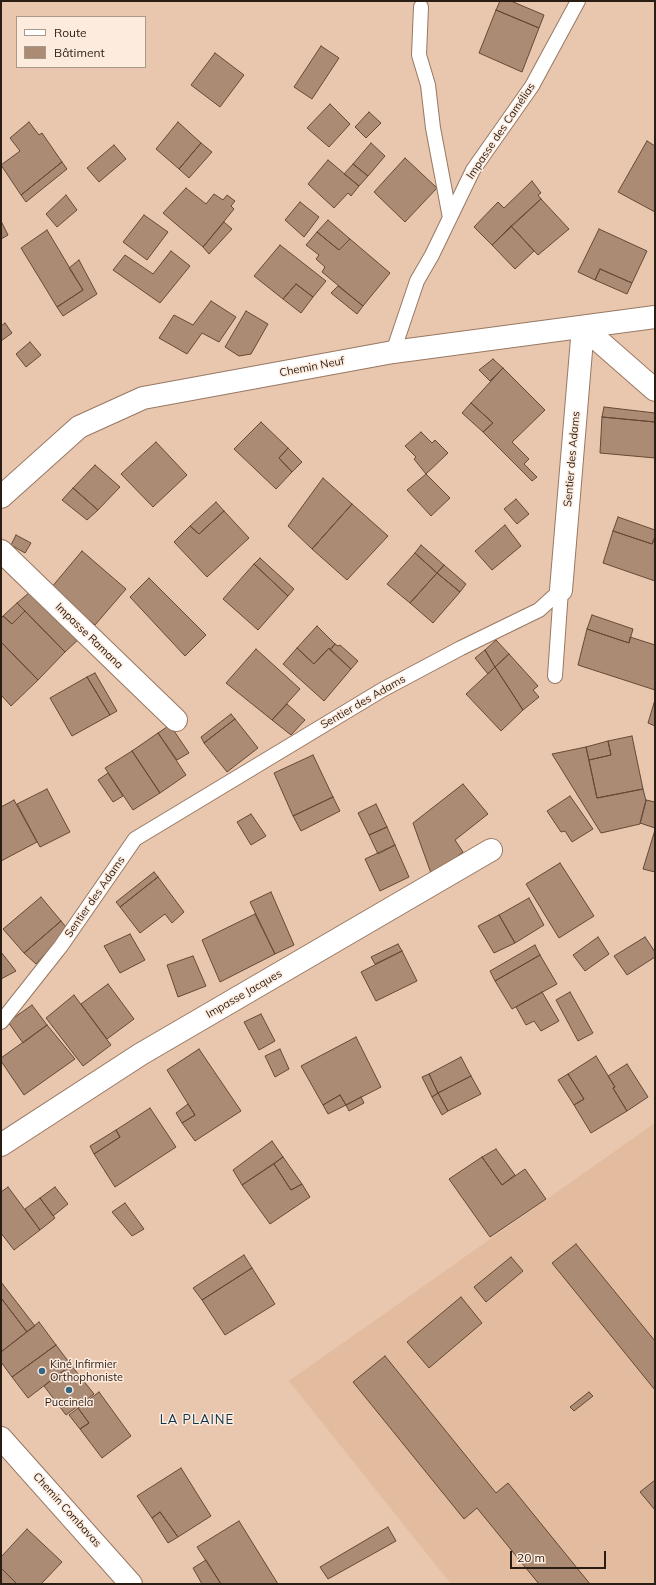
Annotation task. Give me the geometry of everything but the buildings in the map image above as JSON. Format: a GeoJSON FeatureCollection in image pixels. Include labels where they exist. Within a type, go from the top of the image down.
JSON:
{"type":"FeatureCollection","features":[{"type":"Feature","properties":{"kind":"street","name":"Chemin Neuf"},"geometry":{"type":"LineString","coordinates":[[1,497],[80,427],[143,398],[393,352],[655,317]]}},
{"type":"Feature","properties":{"kind":"street"},"geometry":{"type":"LineString","coordinates":[[583,327],[655,390]]}},
{"type":"Feature","properties":{"kind":"street","name":"Sentier des Adams"},"geometry":{"type":"LineString","coordinates":[[561,590],[583,327]]}},
{"type":"Feature","properties":{"kind":"street","name":"Impasse Ramana"},"geometry":{"type":"LineString","coordinates":[[1,551],[176,720]]}},
{"type":"Feature","properties":{"kind":"street","name":"Impasse Jacques"},"geometry":{"type":"LineString","coordinates":[[1,1145],[141,1054],[492,850]]}},
{"type":"Feature","properties":{"kind":"street","name":"Chemin Combavas"},"geometry":{"type":"LineString","coordinates":[[1,1438],[132,1584]]}},
{"type":"Feature","properties":{"kind":"lane","name":"Impasse des Camélias"},"geometry":{"type":"LineString","coordinates":[[393,352],[417,281],[432,255],[473,170],[532,86],[578,1]]}},
{"type":"Feature","properties":{"kind":"lane"},"geometry":{"type":"LineString","coordinates":[[421,6],[419,55],[428,85],[433,128],[450,218]]}},
{"type":"Feature","properties":{"kind":"lane"},"geometry":{"type":"LineString","coordinates":[[555,676],[561,590]]}},
{"type":"Feature","properties":{"kind":"lane","name":"Sentier des Adams"},"geometry":{"type":"LineString","coordinates":[[1,1022],[61,946],[135,839],[382,690],[461,648],[539,610],[561,590]]}},
{"type":"Feature","properties":{"kind":"shaded area"},"geometry":{"type":"Polygon","coordinates":[[[655,1123],[655,1584],[451,1584],[289,1381],[655,1123]]]}},
{"type":"Feature","properties":{"kind":"place","name":"Kiné Infirmier Orthophoniste"},"geometry":{"type":"Point","coordinates":[42,1371]}},
{"type":"Feature","properties":{"kind":"place","name":"Puccinela"},"geometry":{"type":"Point","coordinates":[69,1390]}},
{"type":"Feature","properties":{"kind":"district","name":"LA PLAINE"},"geometry":{"type":"Point","coordinates":[197,1420]}}]}
